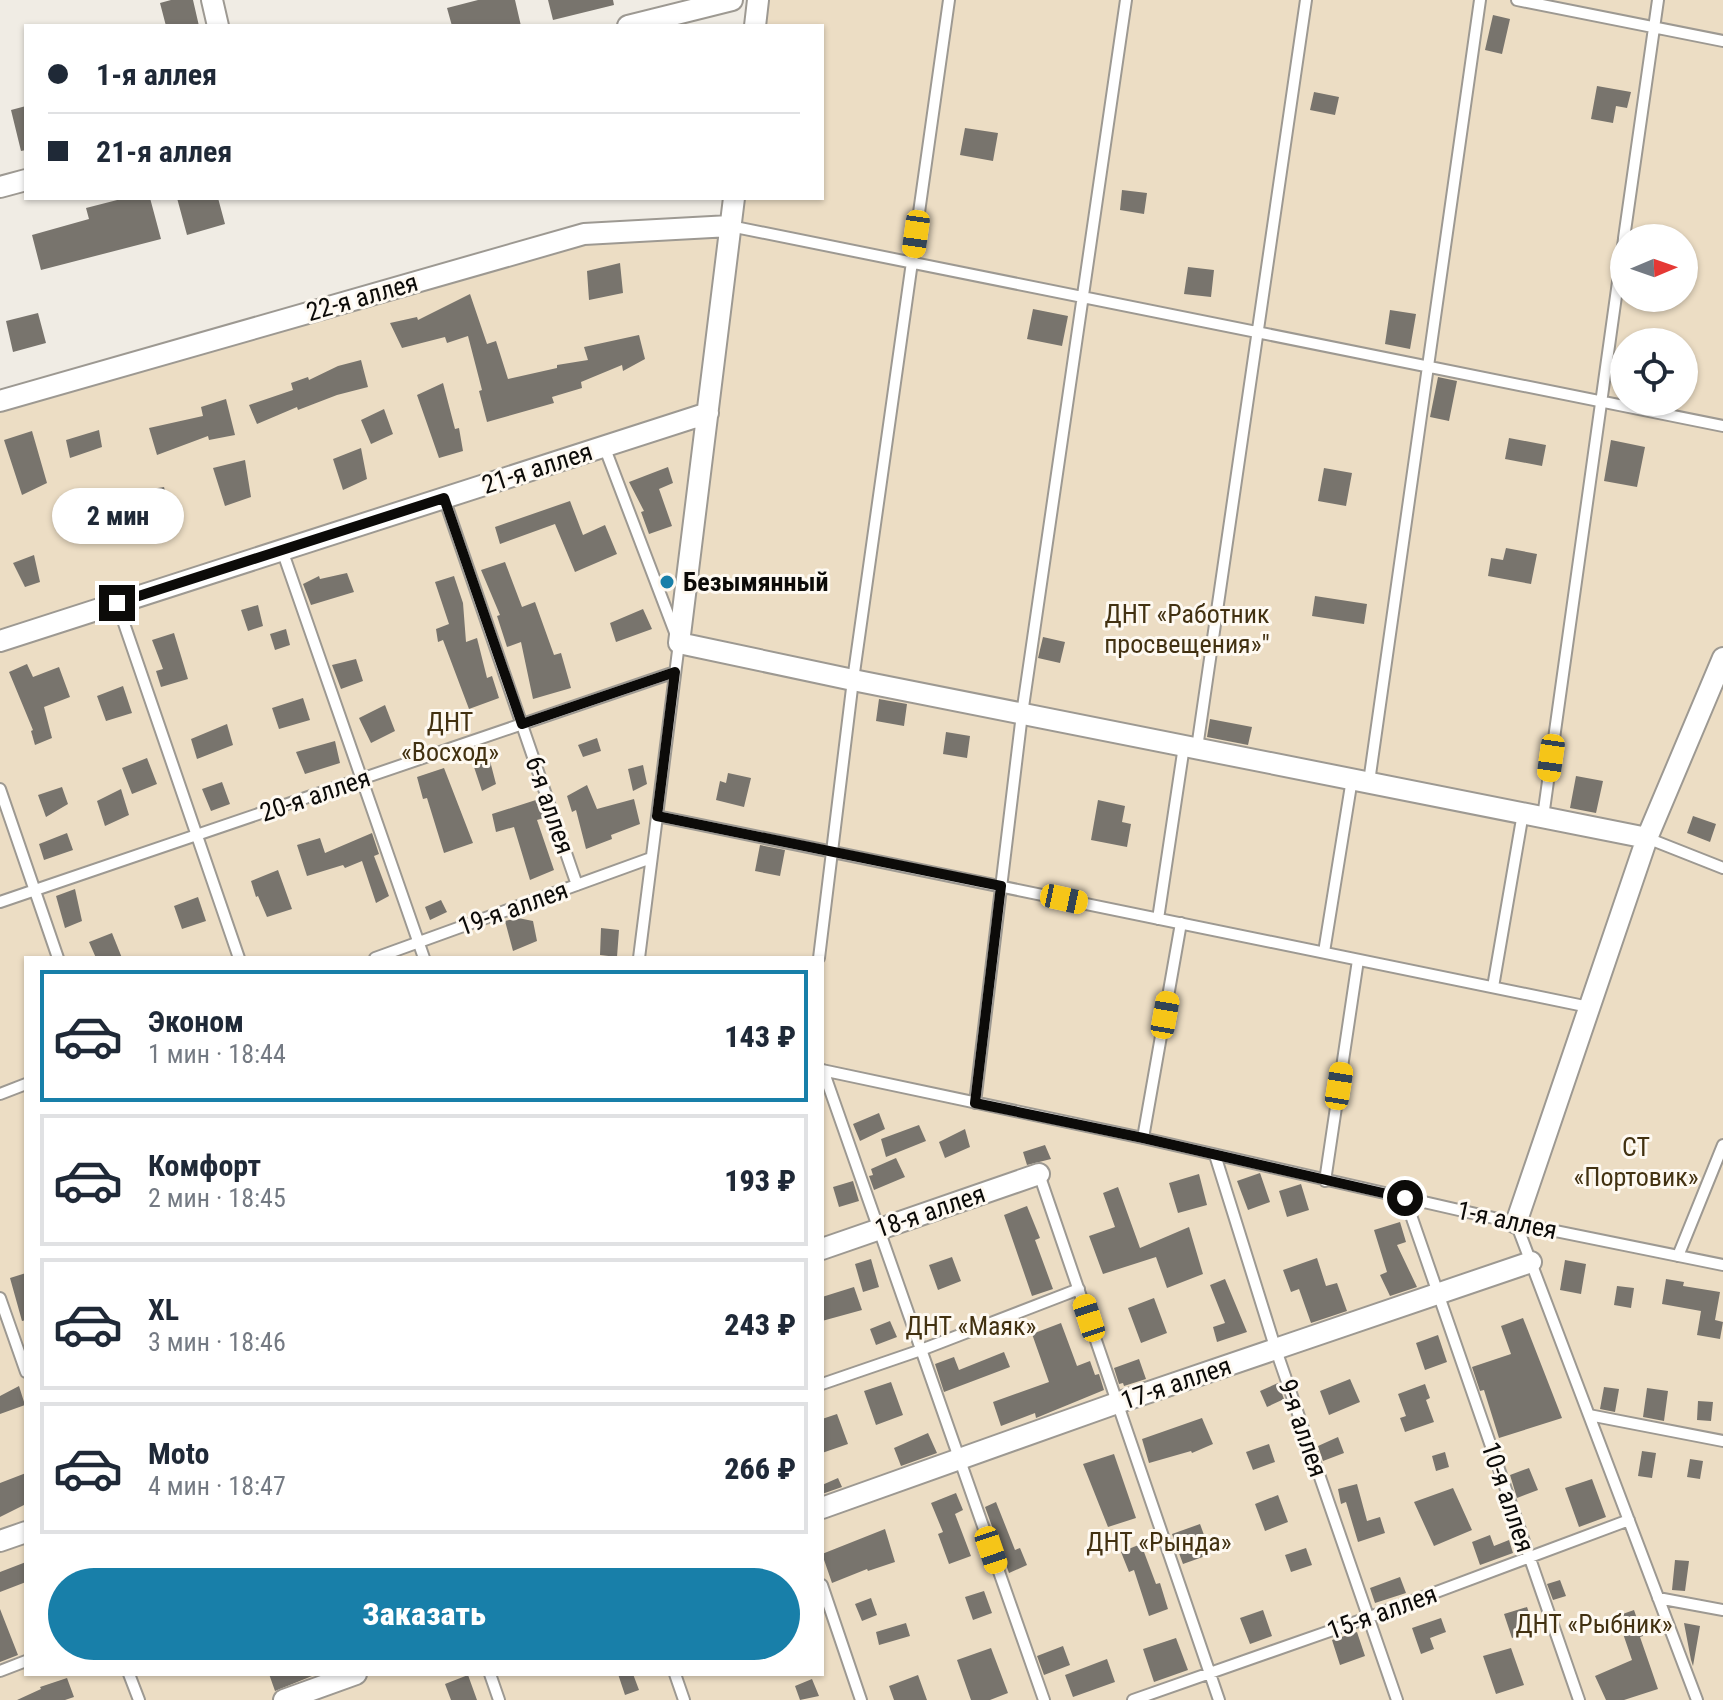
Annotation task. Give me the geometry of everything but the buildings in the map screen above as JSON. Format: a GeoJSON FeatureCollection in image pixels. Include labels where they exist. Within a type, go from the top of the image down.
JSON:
{"type":"FeatureCollection","features":[{"type":"Feature","properties":{"kind":"street"},"geometry":{"type":"LineString","coordinates":[[212,0],[218,24]]}},
{"type":"Feature","properties":{"kind":"street"},"geometry":{"type":"LineString","coordinates":[[636,24],[732,0]]}},
{"type":"Feature","properties":{"kind":"street"},"geometry":{"type":"LineString","coordinates":[[755,24],[758,0]]}},
{"type":"Feature","properties":{"kind":"street"},"geometry":{"type":"LineString","coordinates":[[0,187],[24,181]]}},
{"type":"Feature","properties":{"kind":"street"},"geometry":{"type":"LineString","coordinates":[[734,200],[679,643],[1647,838]]}},
{"type":"Feature","properties":{"kind":"street","name":"22-я аллея"},"geometry":{"type":"LineString","coordinates":[[0,401],[584,234],[730,226]]}},
{"type":"Feature","properties":{"kind":"street","name":"21-я аллея"},"geometry":{"type":"LineString","coordinates":[[0,641],[708,413]]}},
{"type":"Feature","properties":{"kind":"street"},"geometry":{"type":"LineString","coordinates":[[1516,1223],[1647,838],[1723,658]]}},
{"type":"Feature","properties":{"kind":"street","name":"18-я аллея"},"geometry":{"type":"LineString","coordinates":[[824,1248],[1039,1174]]}},
{"type":"Feature","properties":{"kind":"street","name":"17-я аллея"},"geometry":{"type":"LineString","coordinates":[[824,1507],[1117,1403],[1531,1262]]}},
{"type":"Feature","properties":{"kind":"street"},"geometry":{"type":"LineString","coordinates":[[0,1541],[24,1533]]}},
{"type":"Feature","properties":{"kind":"street"},"geometry":{"type":"LineString","coordinates":[[284,1700],[350,1676]]}},
{"type":"Feature","properties":{"kind":"lane"},"geometry":{"type":"LineString","coordinates":[[819,956],[853,680],[949,0]]}},
{"type":"Feature","properties":{"kind":"lane"},"geometry":{"type":"LineString","coordinates":[[975,1103],[1022,714],[1126,0]]}},
{"type":"Feature","properties":{"kind":"lane"},"geometry":{"type":"LineString","coordinates":[[1158,919],[1191,747],[1258,332],[1306,0]]}},
{"type":"Feature","properties":{"kind":"lane"},"geometry":{"type":"LineString","coordinates":[[1324,952],[1360,781],[1428,366],[1480,0]]}},
{"type":"Feature","properties":{"kind":"lane"},"geometry":{"type":"LineString","coordinates":[[1517,0],[1723,41]]}},
{"type":"Feature","properties":{"kind":"lane"},"geometry":{"type":"LineString","coordinates":[[1626,224],[1658,0]]}},
{"type":"Feature","properties":{"kind":"lane"},"geometry":{"type":"LineString","coordinates":[[730,226],[1723,426]]}},
{"type":"Feature","properties":{"kind":"lane"},"geometry":{"type":"LineString","coordinates":[[1493,987],[1533,815],[1614,312]]}},
{"type":"Feature","properties":{"kind":"lane"},"geometry":{"type":"LineString","coordinates":[[604,446],[679,643],[639,956]]}},
{"type":"Feature","properties":{"kind":"lane","name":"6-я аллея"},"geometry":{"type":"LineString","coordinates":[[444,498],[577,885]]}},
{"type":"Feature","properties":{"kind":"lane"},"geometry":{"type":"LineString","coordinates":[[282,550],[423,956]]}},
{"type":"Feature","properties":{"kind":"lane"},"geometry":{"type":"LineString","coordinates":[[117,603],[238,956]]}},
{"type":"Feature","properties":{"kind":"lane","name":"20-я аллея"},"geometry":{"type":"LineString","coordinates":[[0,902],[675,672]]}},
{"type":"Feature","properties":{"kind":"lane"},"geometry":{"type":"LineString","coordinates":[[0,789],[57,956]]}},
{"type":"Feature","properties":{"kind":"lane"},"geometry":{"type":"LineString","coordinates":[[657,816],[1589,1007]]}},
{"type":"Feature","properties":{"kind":"lane"},"geometry":{"type":"LineString","coordinates":[[1647,838],[1723,868]]}},
{"type":"Feature","properties":{"kind":"lane","name":"19-я аллея"},"geometry":{"type":"LineString","coordinates":[[380,956],[651,858]]}},
{"type":"Feature","properties":{"kind":"lane"},"geometry":{"type":"LineString","coordinates":[[1143,1138],[1181,923]]}},
{"type":"Feature","properties":{"kind":"lane"},"geometry":{"type":"LineString","coordinates":[[1325,1181],[1358,960]]}},
{"type":"Feature","properties":{"kind":"lane","name":"1-я аллея"},"geometry":{"type":"LineString","coordinates":[[824,1070],[1143,1138],[1516,1223],[1723,1265]]}},
{"type":"Feature","properties":{"kind":"lane"},"geometry":{"type":"LineString","coordinates":[[824,1076],[1044,1700]]}},
{"type":"Feature","properties":{"kind":"lane"},"geometry":{"type":"LineString","coordinates":[[0,1094],[24,1085]]}},
{"type":"Feature","properties":{"kind":"lane"},"geometry":{"type":"LineString","coordinates":[[1678,1256],[1723,1145]]}},
{"type":"Feature","properties":{"kind":"lane","name":"9-я аллея"},"geometry":{"type":"LineString","coordinates":[[1215,1155],[1276,1350],[1397,1700]]}},
{"type":"Feature","properties":{"kind":"lane"},"geometry":{"type":"LineString","coordinates":[[1039,1174],[1219,1700]]}},
{"type":"Feature","properties":{"kind":"lane","name":"10-я аллея"},"geometry":{"type":"LineString","coordinates":[[1405,1198],[1579,1700]]}},
{"type":"Feature","properties":{"kind":"lane"},"geometry":{"type":"LineString","coordinates":[[1516,1223],[1697,1700]]}},
{"type":"Feature","properties":{"kind":"lane"},"geometry":{"type":"LineString","coordinates":[[824,1383],[921,1350],[1079,1289]]}},
{"type":"Feature","properties":{"kind":"lane"},"geometry":{"type":"LineString","coordinates":[[0,1298],[24,1366]]}},
{"type":"Feature","properties":{"kind":"lane"},"geometry":{"type":"LineString","coordinates":[[1589,1415],[1723,1441]]}},
{"type":"Feature","properties":{"kind":"lane","name":"15-я аллея"},"geometry":{"type":"LineString","coordinates":[[1133,1700],[1367,1618],[1629,1520]]}},
{"type":"Feature","properties":{"kind":"lane"},"geometry":{"type":"LineString","coordinates":[[824,1591],[861,1700]]}},
{"type":"Feature","properties":{"kind":"lane"},"geometry":{"type":"LineString","coordinates":[[1658,1598],[1723,1610]]}},
{"type":"Feature","properties":{"kind":"lane"},"geometry":{"type":"LineString","coordinates":[[0,1671],[24,1662]]}},
{"type":"Feature","properties":{"kind":"lane"},"geometry":{"type":"LineString","coordinates":[[130,1676],[139,1700]]}},
{"type":"Feature","properties":{"kind":"lane"},"geometry":{"type":"LineString","coordinates":[[491,1676],[499,1700]]}},
{"type":"Feature","properties":{"kind":"lane"},"geometry":{"type":"LineString","coordinates":[[676,1676],[684,1700]]}},
{"type":"Feature","properties":{"kind":"green space"},"geometry":{"type":"Polygon","coordinates":[[[766,0],[1723,0],[1723,1700],[0,1700],[0,401],[584,234],[737,220],[740,200],[824,200],[824,24],[762,24],[766,0]]]}},
{"type":"Feature","properties":{"kind":"place","name":"Безымянный"},"geometry":{"type":"Point","coordinates":[667,582]}},
{"type":"Feature","properties":{"kind":"route"},"geometry":{"type":"LineString","coordinates":[[117,603],[444,498],[522,724],[675,672],[657,816],[1001,886],[975,1103],[1405,1198]]}},
{"type":"Feature","properties":{"kind":"park label","name":"ДНТ «Работник просвещения»\""},"geometry":{"type":"Point","coordinates":[1187,629]}},
{"type":"Feature","properties":{"kind":"park label","name":"ДНТ «Восход»"},"geometry":{"type":"Point","coordinates":[450,737]}},
{"type":"Feature","properties":{"kind":"park label","name":"СТ «Портовик»"},"geometry":{"type":"Point","coordinates":[1636,1162]}},
{"type":"Feature","properties":{"kind":"park label","name":"ДНТ «Маяк»"},"geometry":{"type":"Point","coordinates":[971,1326]}},
{"type":"Feature","properties":{"kind":"park label","name":"ДНТ «Рында»"},"geometry":{"type":"Point","coordinates":[1159,1542]}},
{"type":"Feature","properties":{"kind":"park label","name":"ДНТ «Рыбник»"},"geometry":{"type":"Point","coordinates":[1594,1624]}}]}
